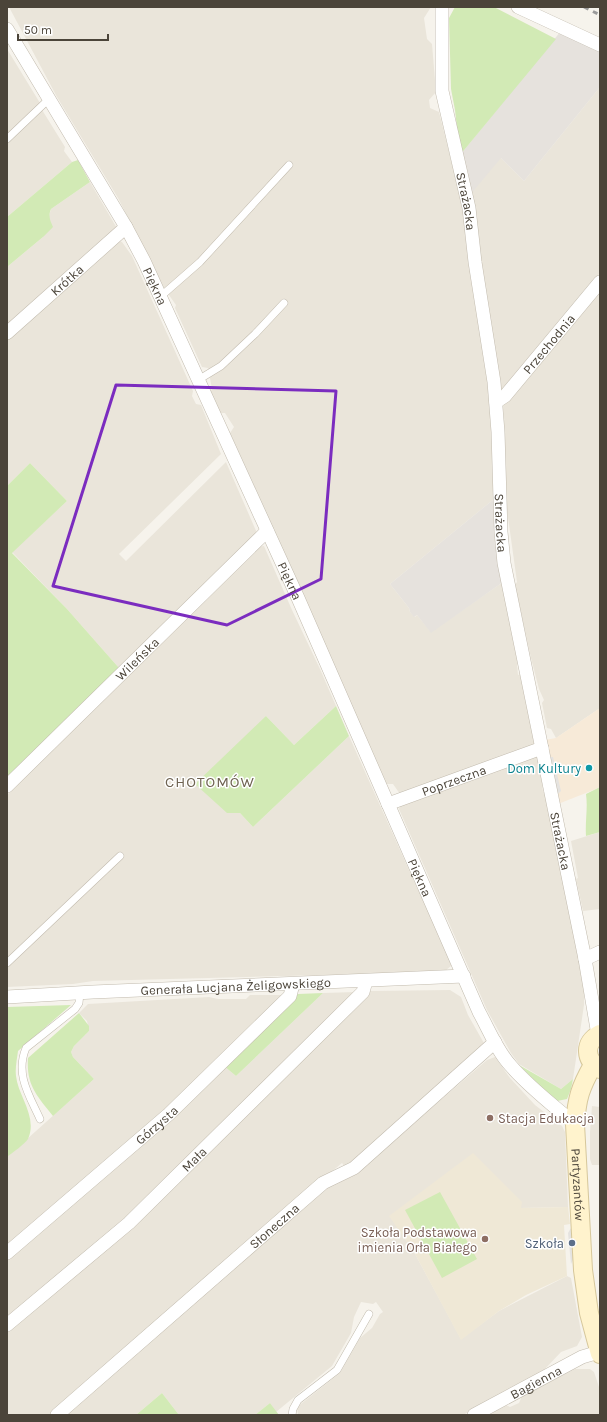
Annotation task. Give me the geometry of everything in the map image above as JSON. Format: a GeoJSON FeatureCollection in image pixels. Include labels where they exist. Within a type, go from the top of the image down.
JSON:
{"type":"FeatureCollection","features":[{"type":"Feature","properties":{"kind":"street","name":"Strażacka"},"geometry":{"type":"LineString","coordinates":[[442,7],[442,91],[469,208],[475,262],[492,366],[496,402],[502,547],[586,959],[599,1035]]}},
{"type":"Feature","properties":{"kind":"street"},"geometry":{"type":"LineString","coordinates":[[518,7],[600,45]]}},
{"type":"Feature","properties":{"kind":"street","name":"Piękna"},"geometry":{"type":"LineString","coordinates":[[7,29],[80,148],[126,227],[298,598],[479,1012],[495,1042],[510,1065],[535,1092],[575,1124]]}},
{"type":"Feature","properties":{"kind":"street","name":"Krótka"},"geometry":{"type":"LineString","coordinates":[[7,333],[126,227]]}},
{"type":"Feature","properties":{"kind":"street","name":"Przechodnia"},"geometry":{"type":"LineString","coordinates":[[496,402],[505,396],[600,282]]}},
{"type":"Feature","properties":{"kind":"street","name":"Wileńska"},"geometry":{"type":"LineString","coordinates":[[7,786],[267,531]]}},
{"type":"Feature","properties":{"kind":"street","name":"Poprzeczna"},"geometry":{"type":"LineString","coordinates":[[388,804],[542,748]]}},
{"type":"Feature","properties":{"kind":"street"},"geometry":{"type":"LineString","coordinates":[[586,959],[600,952]]}},
{"type":"Feature","properties":{"kind":"street","name":"Generała Lucjana Żeligowskiego"},"geometry":{"type":"LineString","coordinates":[[7,998],[80,993],[464,976]]}},
{"type":"Feature","properties":{"kind":"street","name":"Mała"},"geometry":{"type":"LineString","coordinates":[[7,1325],[129,1223],[363,992],[366,981]]}},
{"type":"Feature","properties":{"kind":"street","name":"Górzysta"},"geometry":{"type":"LineString","coordinates":[[7,1253],[169,1114],[290,996],[293,984]]}},
{"type":"Feature","properties":{"kind":"street"},"geometry":{"type":"LineString","coordinates":[[597,1067],[588,1054],[588,1048],[591,1041],[599,1035]]}},
{"type":"Feature","properties":{"kind":"street","name":"Słoneczna"},"geometry":{"type":"LineString","coordinates":[[57,1415],[323,1183],[354,1168],[495,1042]]}},
{"type":"Feature","properties":{"kind":"street","name":"Partyzantów"},"geometry":{"type":"LineString","coordinates":[[597,1067],[582,1086],[577,1104],[575,1124],[583,1270],[589,1313],[600,1353]]}},
{"type":"Feature","properties":{"kind":"street","name":"Bagienna"},"geometry":{"type":"LineString","coordinates":[[474,1415],[582,1357],[600,1353]]}},
{"type":"Feature","properties":{"kind":"lane"},"geometry":{"type":"LineString","coordinates":[[7,139],[49,99]]}},
{"type":"Feature","properties":{"kind":"lane"},"geometry":{"type":"LineString","coordinates":[[160,298],[200,262],[288,165]]}},
{"type":"Feature","properties":{"kind":"lane"},"geometry":{"type":"LineString","coordinates":[[198,380],[221,366],[255,334],[284,303]]}},
{"type":"Feature","properties":{"kind":"lane"},"geometry":{"type":"LineString","coordinates":[[7,963],[120,856]]}},
{"type":"Feature","properties":{"kind":"lane"},"geometry":{"type":"LineString","coordinates":[[40,1118],[22,1075],[23,1056],[26,1048],[75,1009],[79,1003],[80,993]]}},
{"type":"Feature","properties":{"kind":"lane"},"geometry":{"type":"LineString","coordinates":[[292,1415],[293,1409],[298,1400],[337,1370],[368,1314]]}},
{"type":"Feature","properties":{"kind":"highlighted area"},"geometry":{"type":"Polygon","coordinates":[[[116,385],[336,391],[321,579],[227,625],[53,586],[116,385]]]}},
{"type":"Feature","properties":{"kind":"shaded area"},"geometry":{"type":"Polygon","coordinates":[[[9,7],[431,7],[424,18],[427,39],[432,44],[436,92],[429,100],[430,108],[439,112],[452,164],[501,158],[524,181],[600,87],[600,273],[502,391],[488,384],[494,499],[390,584],[409,608],[410,612],[415,617],[417,615],[431,632],[503,582],[518,659],[518,675],[521,674],[536,743],[531,749],[400,794],[393,784],[385,784],[230,433],[234,427],[225,413],[219,413],[210,392],[212,389],[208,368],[202,367],[175,308],[176,305],[164,288],[118,198],[57,97],[9,7]]]}},
{"type":"Feature","properties":{"kind":"shaded area"},"geometry":{"type":"Polygon","coordinates":[[[561,31],[600,50],[600,87],[524,181],[501,158],[470,195],[460,155],[561,31]]]}},
{"type":"Feature","properties":{"kind":"shaded area"},"geometry":{"type":"Polygon","coordinates":[[[7,49],[40,103],[39,105],[65,147],[64,151],[72,162],[7,217],[7,49]]]}},
{"type":"Feature","properties":{"kind":"shaded area"},"geometry":{"type":"Polygon","coordinates":[[[90,182],[118,230],[7,329],[7,267],[43,237],[51,209],[90,182]]]}},
{"type":"Feature","properties":{"kind":"shaded area"},"geometry":{"type":"Polygon","coordinates":[[[116,240],[122,242],[132,256],[193,391],[192,396],[196,404],[201,405],[221,454],[119,554],[126,561],[226,462],[257,533],[119,668],[67,609],[12,552],[67,501],[30,463],[7,486],[7,338],[116,240]]]}},
{"type":"Feature","properties":{"kind":"shaded area"},"geometry":{"type":"Polygon","coordinates":[[[600,289],[600,708],[556,738],[551,729],[547,728],[542,703],[544,700],[539,689],[531,658],[515,585],[517,582],[506,503],[503,406],[600,289]]]}},
{"type":"Feature","properties":{"kind":"shaded area"},"geometry":{"type":"Polygon","coordinates":[[[494,499],[495,545],[503,582],[431,633],[417,615],[414,617],[409,608],[390,584],[494,499]]]}},
{"type":"Feature","properties":{"kind":"shaded area"},"geometry":{"type":"Polygon","coordinates":[[[264,546],[336,706],[294,745],[266,716],[240,813],[253,827],[349,736],[417,888],[426,904],[452,965],[444,972],[93,981],[73,984],[7,987],[7,795],[258,547],[264,546]]]}},
{"type":"Feature","properties":{"kind":"shaded area"},"geometry":{"type":"Polygon","coordinates":[[[600,708],[600,787],[558,804],[545,740],[556,738],[600,708]]]}},
{"type":"Feature","properties":{"kind":"shaded area"},"geometry":{"type":"Polygon","coordinates":[[[535,756],[540,758],[545,781],[542,783],[543,792],[547,794],[584,987],[584,1005],[573,1079],[561,1089],[519,1064],[511,1053],[487,1010],[399,809],[401,804],[535,756]]]}},
{"type":"Feature","properties":{"kind":"shaded area"},"geometry":{"type":"Polygon","coordinates":[[[549,757],[553,757],[561,791],[557,795],[549,757]]]}},
{"type":"Feature","properties":{"kind":"shaded area"},"geometry":{"type":"Polygon","coordinates":[[[600,832],[600,909],[583,911],[576,879],[578,878],[571,841],[600,832]]]}},
{"type":"Feature","properties":{"kind":"shaded area"},"geometry":{"type":"Polygon","coordinates":[[[450,990],[461,997],[468,1015],[485,1045],[345,1167],[342,1163],[324,1176],[49,1415],[7,1415],[7,1330],[369,991],[450,990]]]}},
{"type":"Feature","properties":{"kind":"shaded area"},"geometry":{"type":"Polygon","coordinates":[[[356,992],[145,1203],[7,1320],[7,1258],[224,1066],[236,1076],[323,993],[356,992]]]}},
{"type":"Feature","properties":{"kind":"shaded area"},"geometry":{"type":"Polygon","coordinates":[[[250,995],[283,995],[172,1107],[7,1248],[7,1157],[94,1079],[73,1057],[71,1052],[74,1046],[89,1031],[87,1021],[79,1013],[88,1004],[209,997],[218,999],[246,999],[250,995]]]}},
{"type":"Feature","properties":{"kind":"shaded area"},"geometry":{"type":"Polygon","coordinates":[[[495,1057],[510,1078],[535,1105],[562,1126],[565,1132],[568,1207],[521,1208],[390,1216],[414,1252],[461,1339],[499,1311],[567,1276],[571,1278],[582,1337],[577,1346],[561,1352],[543,1371],[463,1415],[298,1415],[297,1407],[340,1373],[360,1338],[372,1328],[380,1314],[383,1312],[376,1302],[373,1304],[361,1302],[354,1317],[351,1333],[332,1366],[276,1412],[270,1403],[255,1415],[179,1415],[162,1393],[136,1415],[65,1415],[326,1188],[354,1175],[487,1060],[495,1057]]]}},
{"type":"Feature","properties":{"kind":"shaded area"},"geometry":{"type":"Polygon","coordinates":[[[592,1106],[600,1107],[600,1165],[592,1165],[590,1159],[592,1106]]]}},
{"type":"Feature","properties":{"kind":"shaded area","name":"Szkoła Podstawowa imienia Orła Białego"},"geometry":{"type":"Polygon","coordinates":[[[473,1153],[522,1202],[521,1208],[568,1207],[570,1224],[564,1225],[567,1276],[526,1295],[499,1311],[461,1340],[414,1252],[389,1216],[473,1153]]]}},
{"type":"Feature","properties":{"kind":"shaded area","name":"Szkoła"},"geometry":{"type":"Polygon","coordinates":[[[574,1223],[576,1253],[571,1264],[568,1233],[574,1223]]]}},
{"type":"Feature","properties":{"kind":"shaded area"},"geometry":{"type":"Polygon","coordinates":[[[575,1369],[590,1369],[594,1372],[600,1390],[600,1415],[489,1415],[506,1405],[510,1407],[519,1403],[522,1396],[575,1369]]]}},
{"type":"Feature","properties":{"kind":"green space"},"geometry":{"type":"Polygon","coordinates":[[[455,7],[494,7],[556,39],[460,155],[451,89],[449,18],[455,7]]]}},
{"type":"Feature","properties":{"kind":"green space"},"geometry":{"type":"Polygon","coordinates":[[[78,160],[90,182],[51,209],[50,218],[53,227],[7,267],[7,217],[72,162],[78,160]]]}},
{"type":"Feature","properties":{"kind":"green space"},"geometry":{"type":"Polygon","coordinates":[[[30,463],[67,501],[12,553],[67,609],[119,668],[7,780],[7,486],[30,463]]]}},
{"type":"Feature","properties":{"kind":"green space"},"geometry":{"type":"Polygon","coordinates":[[[336,706],[349,736],[253,827],[240,813],[227,813],[195,784],[266,716],[294,745],[336,706]]]}},
{"type":"Feature","properties":{"kind":"green space"},"geometry":{"type":"Polygon","coordinates":[[[600,787],[600,832],[586,836],[586,794],[600,787]]]}},
{"type":"Feature","properties":{"kind":"green space"},"geometry":{"type":"Polygon","coordinates":[[[323,993],[236,1076],[224,1066],[298,994],[323,993]]]}},
{"type":"Feature","properties":{"kind":"green space"},"geometry":{"type":"Polygon","coordinates":[[[71,1005],[18,1051],[16,1076],[31,1123],[28,1139],[7,1157],[7,1007],[71,1005]]]}},
{"type":"Feature","properties":{"kind":"green space"},"geometry":{"type":"Polygon","coordinates":[[[79,1013],[89,1026],[89,1031],[74,1046],[71,1052],[73,1057],[94,1079],[53,1116],[34,1090],[29,1076],[28,1058],[79,1013]]]}},
{"type":"Feature","properties":{"kind":"green space"},"geometry":{"type":"Polygon","coordinates":[[[519,1065],[561,1089],[573,1079],[567,1099],[557,1101],[519,1065]]]}},
{"type":"Feature","properties":{"kind":"green space"},"geometry":{"type":"Polygon","coordinates":[[[440,1192],[477,1259],[442,1278],[405,1210],[440,1192]]]}},
{"type":"Feature","properties":{"kind":"green space"},"geometry":{"type":"Polygon","coordinates":[[[162,1393],[179,1415],[136,1415],[162,1393]]]}},
{"type":"Feature","properties":{"kind":"green space"},"geometry":{"type":"Polygon","coordinates":[[[270,1403],[279,1415],[255,1415],[270,1403]]]}},
{"type":"Feature","properties":{"kind":"railway"},"geometry":{"type":"LineString","coordinates":[[584,7],[600,15]]}},
{"type":"Feature","properties":{"kind":"place","name":"Dom Kultury"},"geometry":{"type":"Point","coordinates":[589,768]}},
{"type":"Feature","properties":{"kind":"place","name":"Stacja Edukacja"},"geometry":{"type":"Point","coordinates":[490,1118]}},
{"type":"Feature","properties":{"kind":"place","name":"Szkoła Podstawowa imienia Orła Białego"},"geometry":{"type":"Point","coordinates":[485,1239]}},
{"type":"Feature","properties":{"kind":"place","name":"Szkoła"},"geometry":{"type":"Point","coordinates":[572,1243]}},
{"type":"Feature","properties":{"kind":"district","name":"CHOTOMÓW"},"geometry":{"type":"Point","coordinates":[210,782]}}]}
